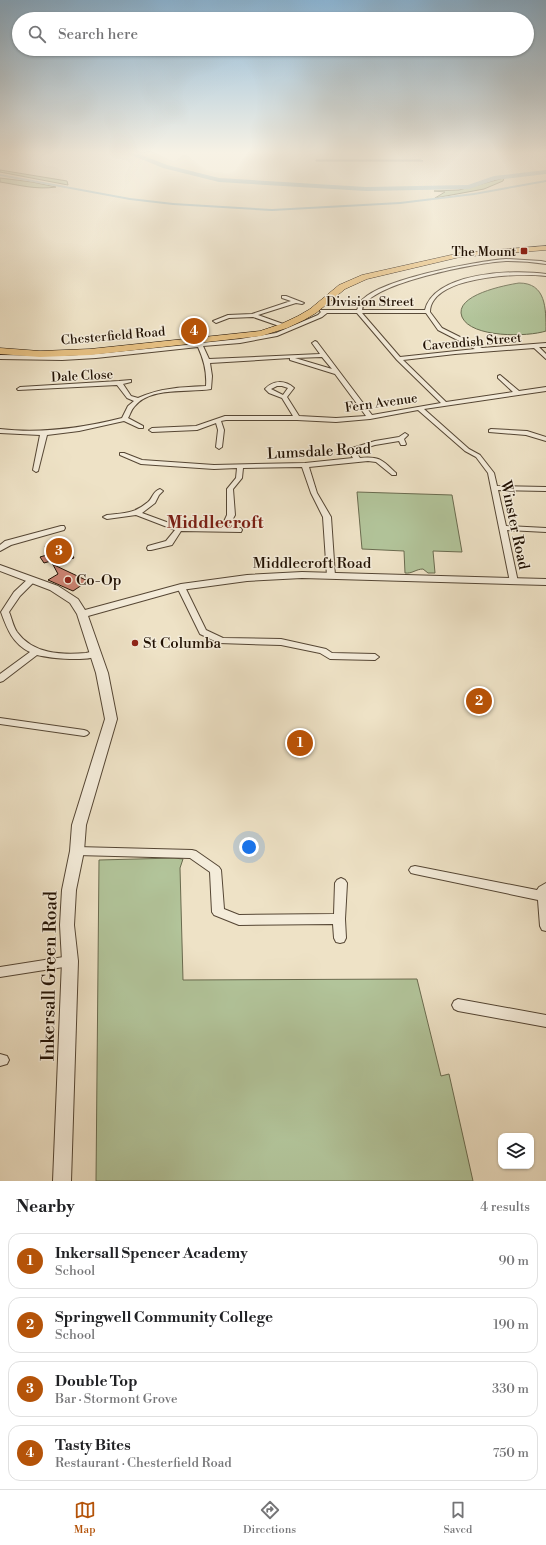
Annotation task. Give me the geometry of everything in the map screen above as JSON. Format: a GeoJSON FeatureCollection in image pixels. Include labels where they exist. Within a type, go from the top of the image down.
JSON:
{"type":"FeatureCollection","features":[{"type":"Feature","properties":{"kind":"highway","name":"Chesterfield Road"},"geometry":{"type":"LineString","coordinates":[[0,351],[17,353],[69,353],[198,343],[261,333],[284,326],[313,311],[342,287],[365,277],[446,258],[546,248]]}},
{"type":"Feature","properties":{"kind":"street"},"geometry":{"type":"LineString","coordinates":[[495,252],[516,272]]}},
{"type":"Feature","properties":{"kind":"street"},"geometry":{"type":"LineString","coordinates":[[445,404],[399,359],[359,313],[361,304],[378,291],[410,278],[469,265],[505,260],[546,263]]}},
{"type":"Feature","properties":{"kind":"street"},"geometry":{"type":"LineString","coordinates":[[481,350],[440,329],[427,312],[428,304],[434,296],[452,286],[472,280],[516,272],[546,275]]}},
{"type":"Feature","properties":{"kind":"street"},"geometry":{"type":"LineString","coordinates":[[284,297],[302,303]]}},
{"type":"Feature","properties":{"kind":"street"},"geometry":{"type":"LineString","coordinates":[[221,321],[228,317],[253,315],[296,301]]}},
{"type":"Feature","properties":{"kind":"street","name":"Division Street"},"geometry":{"type":"LineString","coordinates":[[313,311],[427,312]]}},
{"type":"Feature","properties":{"kind":"street","name":"Chesterfield Road"},"geometry":{"type":"LineString","coordinates":[[0,357],[62,358],[198,343],[260,338],[277,334],[326,312]]}},
{"type":"Feature","properties":{"kind":"street"},"geometry":{"type":"LineString","coordinates":[[253,315],[284,326]]}},
{"type":"Feature","properties":{"kind":"street"},"geometry":{"type":"LineString","coordinates":[[125,419],[131,406],[138,400],[152,394],[176,390],[209,388],[210,374],[207,361],[198,343]]}},
{"type":"Feature","properties":{"kind":"street"},"geometry":{"type":"LineString","coordinates":[[315,343],[335,372],[370,417]]}},
{"type":"Feature","properties":{"kind":"street","name":"Cavendish Street"},"geometry":{"type":"LineString","coordinates":[[399,359],[546,345]]}},
{"type":"Feature","properties":{"kind":"street"},"geometry":{"type":"LineString","coordinates":[[535,346],[546,357]]}},
{"type":"Feature","properties":{"kind":"street"},"geometry":{"type":"LineString","coordinates":[[207,361],[324,355]]}},
{"type":"Feature","properties":{"kind":"street"},"geometry":{"type":"LineString","coordinates":[[286,357],[335,372]]}},
{"type":"Feature","properties":{"kind":"street"},"geometry":{"type":"LineString","coordinates":[[500,377],[517,393]]}},
{"type":"Feature","properties":{"kind":"street"},"geometry":{"type":"LineString","coordinates":[[119,383],[129,381]]}},
{"type":"Feature","properties":{"kind":"street","name":"Dale Close"},"geometry":{"type":"LineString","coordinates":[[20,389],[119,383],[130,397],[138,400]]}},
{"type":"Feature","properties":{"kind":"street","name":"Fern Avenue"},"geometry":{"type":"LineString","coordinates":[[152,430],[197,428],[225,418],[297,418],[336,420],[370,417],[546,389]]}},
{"type":"Feature","properties":{"kind":"street"},"geometry":{"type":"LineString","coordinates":[[284,397],[297,418]]}},
{"type":"Feature","properties":{"kind":"street","name":"Winster Road"},"geometry":{"type":"LineString","coordinates":[[420,409],[467,450],[478,456],[490,473],[514,582]]}},
{"type":"Feature","properties":{"kind":"street"},"geometry":{"type":"LineString","coordinates":[[0,431],[44,433],[96,427],[125,419],[141,427]]}},
{"type":"Feature","properties":{"kind":"street"},"geometry":{"type":"LineString","coordinates":[[218,420],[221,430],[219,448]]}},
{"type":"Feature","properties":{"kind":"street"},"geometry":{"type":"LineString","coordinates":[[491,431],[527,433],[546,439]]}},
{"type":"Feature","properties":{"kind":"street"},"geometry":{"type":"LineString","coordinates":[[502,432],[506,440]]}},
{"type":"Feature","properties":{"kind":"street"},"geometry":{"type":"LineString","coordinates":[[36,470],[44,433]]}},
{"type":"Feature","properties":{"kind":"street"},"geometry":{"type":"LineString","coordinates":[[356,459],[350,450],[381,441],[403,439]]}},
{"type":"Feature","properties":{"kind":"street","name":"Lumsdale Road"},"geometry":{"type":"LineString","coordinates":[[122,454],[141,462],[240,468],[305,465],[356,459],[378,460],[394,474]]}},
{"type":"Feature","properties":{"kind":"street"},"geometry":{"type":"LineString","coordinates":[[305,465],[314,493],[327,517],[331,576]]}},
{"type":"Feature","properties":{"kind":"street"},"geometry":{"type":"LineString","coordinates":[[224,529],[231,515],[230,489],[239,478],[240,468]]}},
{"type":"Feature","properties":{"kind":"street"},"geometry":{"type":"LineString","coordinates":[[494,488],[546,489]]}},
{"type":"Feature","properties":{"kind":"street"},"geometry":{"type":"LineString","coordinates":[[107,517],[137,513],[153,502],[156,494],[160,490]]}},
{"type":"Feature","properties":{"kind":"street"},"geometry":{"type":"LineString","coordinates":[[137,513],[179,529],[238,530]]}},
{"type":"Feature","properties":{"kind":"street"},"geometry":{"type":"LineString","coordinates":[[0,549],[8,543],[61,528]]}},
{"type":"Feature","properties":{"kind":"street"},"geometry":{"type":"LineString","coordinates":[[503,528],[546,530]]}},
{"type":"Feature","properties":{"kind":"street"},"geometry":{"type":"LineString","coordinates":[[151,548],[169,543],[179,529]]}},
{"type":"Feature","properties":{"kind":"street","name":"Inkersall Green Road"},"geometry":{"type":"LineString","coordinates":[[0,568],[54,588],[74,601],[82,614],[102,673],[111,719],[80,825],[77,851],[69,890],[67,925],[70,961],[62,1181]]}},
{"type":"Feature","properties":{"kind":"street","name":"Middlecroft Road"},"geometry":{"type":"LineString","coordinates":[[82,614],[181,587],[247,578],[302,575],[546,582]]}},
{"type":"Feature","properties":{"kind":"street"},"geometry":{"type":"LineString","coordinates":[[32,580],[17,594],[2,612],[15,635],[24,645],[35,652],[78,657],[96,654]]}},
{"type":"Feature","properties":{"kind":"street"},"geometry":{"type":"LineString","coordinates":[[181,587],[203,632],[222,641],[281,642],[323,651],[330,656],[375,657]]}},
{"type":"Feature","properties":{"kind":"street"},"geometry":{"type":"LineString","coordinates":[[0,679],[35,652]]}},
{"type":"Feature","properties":{"kind":"street"},"geometry":{"type":"LineString","coordinates":[[0,720],[84,733]]}},
{"type":"Feature","properties":{"kind":"street"},"geometry":{"type":"LineString","coordinates":[[77,851],[192,854],[215,870],[218,912],[239,920],[340,918]]}},
{"type":"Feature","properties":{"kind":"street"},"geometry":{"type":"LineString","coordinates":[[415,870],[544,891],[546,926]]}},
{"type":"Feature","properties":{"kind":"street"},"geometry":{"type":"LineString","coordinates":[[340,938],[341,883]]}},
{"type":"Feature","properties":{"kind":"street"},"geometry":{"type":"LineString","coordinates":[[0,972],[70,961]]}},
{"type":"Feature","properties":{"kind":"street"},"geometry":{"type":"LineString","coordinates":[[458,1005],[546,1021]]}},
{"type":"Feature","properties":{"kind":"green space"},"geometry":{"type":"Polygon","coordinates":[[[519,283],[528,284],[535,287],[543,298],[546,314],[546,331],[514,335],[488,332],[476,329],[467,324],[462,317],[461,309],[465,303],[473,297],[482,292],[519,283]]]}},
{"type":"Feature","properties":{"kind":"green space"},"geometry":{"type":"Polygon","coordinates":[[[357,492],[452,495],[462,552],[433,551],[435,573],[428,573],[423,569],[405,573],[404,551],[362,549],[357,492]]]}},
{"type":"Feature","properties":{"kind":"green space"},"geometry":{"type":"Polygon","coordinates":[[[183,859],[180,868],[183,980],[417,979],[441,1076],[449,1074],[473,1181],[96,1181],[99,860],[183,859]]]}},
{"type":"Feature","properties":{"kind":"building"},"geometry":{"type":"Polygon","coordinates":[[[58,543],[62,549],[67,547],[74,558],[53,564],[51,561],[44,563],[40,557],[50,554],[45,546],[58,543]]]}},
{"type":"Feature","properties":{"kind":"building","name":"Co-Op"},"geometry":{"type":"Polygon","coordinates":[[[53,564],[88,581],[73,591],[48,580],[58,574],[53,564]]]}},
{"type":"Feature","properties":{"kind":"waterway"},"geometry":{"type":"LineString","coordinates":[[224,207],[272,210],[325,207]]}},
{"type":"Feature","properties":{"kind":"place","name":"The Mount"},"geometry":{"type":"Point","coordinates":[524,251]}},
{"type":"Feature","properties":{"kind":"place","name":"Tasty Bites"},"geometry":{"type":"Point","coordinates":[194,331]}},
{"type":"Feature","properties":{"kind":"place","name":"Double Top"},"geometry":{"type":"Point","coordinates":[59,551]}},
{"type":"Feature","properties":{"kind":"place","name":"Co-Op"},"geometry":{"type":"Point","coordinates":[68,580]}},
{"type":"Feature","properties":{"kind":"place","name":"St Columba"},"geometry":{"type":"Point","coordinates":[135,643]}},
{"type":"Feature","properties":{"kind":"place","name":"Springwell Community College"},"geometry":{"type":"Point","coordinates":[479,701]}},
{"type":"Feature","properties":{"kind":"place","name":"Inkersall Spencer Academy"},"geometry":{"type":"Point","coordinates":[300,743]}},
{"type":"Feature","properties":{"kind":"district","name":"Middlecroft"},"geometry":{"type":"Point","coordinates":[215,522]}}]}
